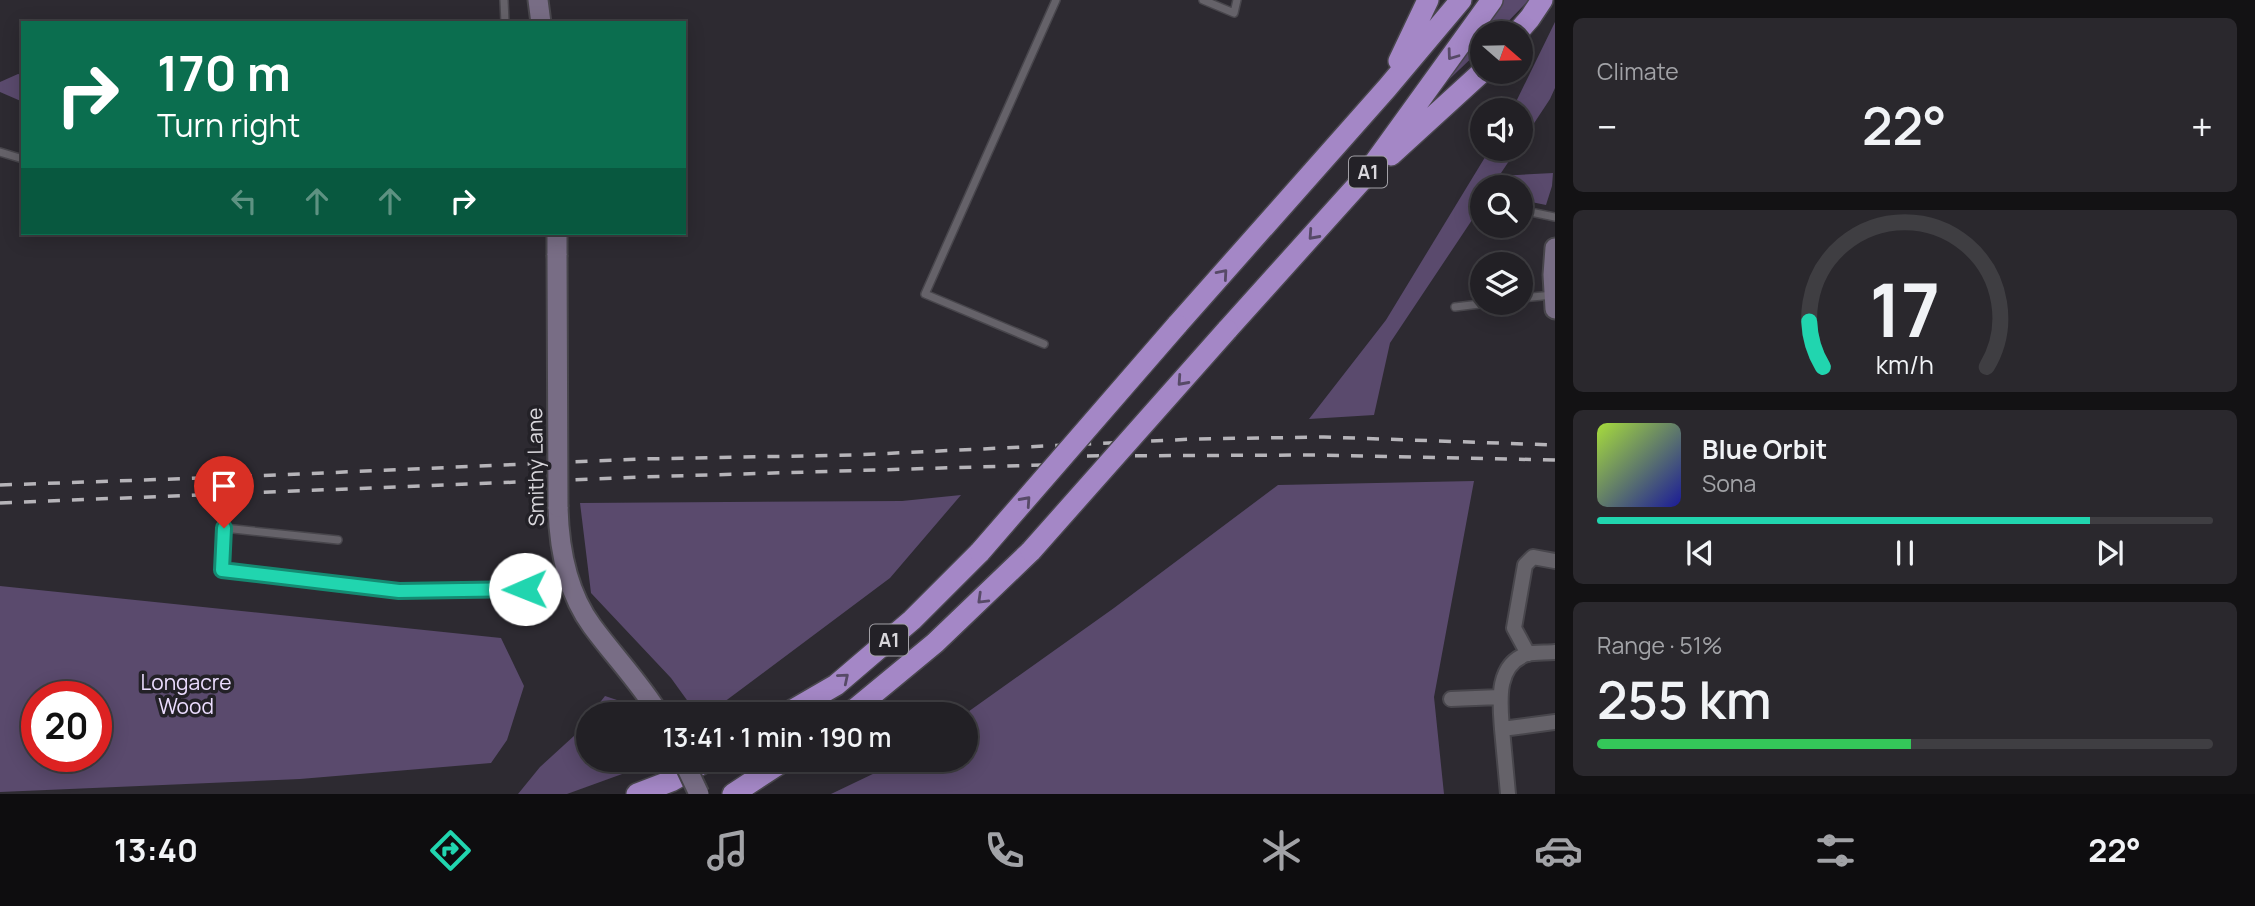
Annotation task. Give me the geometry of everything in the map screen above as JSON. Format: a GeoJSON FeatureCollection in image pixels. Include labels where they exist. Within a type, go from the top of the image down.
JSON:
{"type":"FeatureCollection","features":[{"type":"Feature","properties":{"kind":"highway"},"geometry":{"type":"LineString","coordinates":[[1387,88],[1428,0]]}},
{"type":"Feature","properties":{"kind":"highway","name":"A1"},"geometry":{"type":"LineString","coordinates":[[807,702],[836,685],[912,620],[980,552],[1461,0]]}},
{"type":"Feature","properties":{"kind":"highway","name":"A1"},"geometry":{"type":"LineString","coordinates":[[864,702],[935,643],[1031,551],[1362,180],[1492,0]]}},
{"type":"Feature","properties":{"kind":"highway"},"geometry":{"type":"LineString","coordinates":[[1527,21],[1542,0]]}},
{"type":"Feature","properties":{"kind":"highway"},"geometry":{"type":"LineString","coordinates":[[1362,180],[1470,83]]}},
{"type":"Feature","properties":{"kind":"highway"},"geometry":{"type":"LineString","coordinates":[[637,794],[687,772]]}},
{"type":"Feature","properties":{"kind":"highway"},"geometry":{"type":"LineString","coordinates":[[733,794],[767,772]]}},
{"type":"Feature","properties":{"kind":"street"},"geometry":{"type":"LineString","coordinates":[[538,0],[541,21]]}},
{"type":"Feature","properties":{"kind":"street","name":"Smithy Lane"},"geometry":{"type":"LineString","coordinates":[[556,235],[558,507],[561,547],[572,588],[591,625],[650,702]]}},
{"type":"Feature","properties":{"kind":"street"},"geometry":{"type":"LineString","coordinates":[[1554,302],[1555,248]]}},
{"type":"Feature","properties":{"kind":"street"},"geometry":{"type":"LineString","coordinates":[[1528,654],[1514,628],[1525,565],[1533,557],[1555,561]]}},
{"type":"Feature","properties":{"kind":"street"},"geometry":{"type":"LineString","coordinates":[[1508,794],[1500,697],[1505,676],[1514,663],[1528,654],[1555,652]]}},
{"type":"Feature","properties":{"kind":"street"},"geometry":{"type":"LineString","coordinates":[[1451,699],[1500,697]]}},
{"type":"Feature","properties":{"kind":"street"},"geometry":{"type":"LineString","coordinates":[[1503,729],[1555,722]]}},
{"type":"Feature","properties":{"kind":"street"},"geometry":{"type":"LineString","coordinates":[[689,772],[699,794]]}},
{"type":"Feature","properties":{"kind":"lane"},"geometry":{"type":"LineString","coordinates":[[504,0],[505,21]]}},
{"type":"Feature","properties":{"kind":"lane"},"geometry":{"type":"LineString","coordinates":[[1044,344],[925,294],[1056,0]]}},
{"type":"Feature","properties":{"kind":"lane"},"geometry":{"type":"LineString","coordinates":[[1203,0],[1234,13],[1237,0]]}},
{"type":"Feature","properties":{"kind":"lane"},"geometry":{"type":"LineString","coordinates":[[0,152],[21,158]]}},
{"type":"Feature","properties":{"kind":"lane"},"geometry":{"type":"LineString","coordinates":[[1533,212],[1555,217]]}},
{"type":"Feature","properties":{"kind":"lane"},"geometry":{"type":"LineString","coordinates":[[1533,299],[1554,302]]}},
{"type":"Feature","properties":{"kind":"lane"},"geometry":{"type":"LineString","coordinates":[[1455,307],[1470,305]]}},
{"type":"Feature","properties":{"kind":"lane"},"geometry":{"type":"LineString","coordinates":[[338,540],[224,528],[222,570],[399,591],[572,588]]}},
{"type":"Feature","properties":{"kind":"green space"},"geometry":{"type":"Polygon","coordinates":[[[1504,0],[1529,0],[1509,21],[1489,21],[1504,0]]]}},
{"type":"Feature","properties":{"kind":"green space"},"geometry":{"type":"Polygon","coordinates":[[[1555,22],[1555,88],[1533,125],[1533,98],[1518,98],[1525,84],[1533,84],[1533,67],[1555,22]]]}},
{"type":"Feature","properties":{"kind":"green space"},"geometry":{"type":"Polygon","coordinates":[[[1470,46],[1470,59],[1438,90],[1470,46]]]}},
{"type":"Feature","properties":{"kind":"green space"},"geometry":{"type":"Polygon","coordinates":[[[21,75],[21,101],[0,92],[0,82],[21,75]]]}},
{"type":"Feature","properties":{"kind":"green space"},"geometry":{"type":"Polygon","coordinates":[[[1483,161],[1509,161],[1500,175],[1474,175],[1483,161]]]}},
{"type":"Feature","properties":{"kind":"green space"},"geometry":{"type":"Polygon","coordinates":[[[1553,173],[1546,205],[1533,202],[1533,175],[1517,175],[1553,173]]]}},
{"type":"Feature","properties":{"kind":"green space"},"geometry":{"type":"Polygon","coordinates":[[[1470,182],[1470,223],[1390,343],[1374,415],[1309,419],[1386,320],[1470,182]]]}},
{"type":"Feature","properties":{"kind":"green space"},"geometry":{"type":"Polygon","coordinates":[[[1474,481],[1434,697],[1444,794],[831,794],[877,772],[978,772],[978,705],[1114,608],[1278,485],[1474,481]]]}},
{"type":"Feature","properties":{"kind":"green space"},"geometry":{"type":"Polygon","coordinates":[[[961,495],[890,578],[724,702],[688,702],[671,678],[591,593],[580,503],[902,501],[961,495]]]}},
{"type":"Feature","properties":{"kind":"green space","name":"Longacre Wood"},"geometry":{"type":"Polygon","coordinates":[[[0,586],[501,638],[524,686],[507,740],[491,763],[300,779],[0,792],[0,586]]]}},
{"type":"Feature","properties":{"kind":"green space"},"geometry":{"type":"Polygon","coordinates":[[[605,696],[623,702],[600,702],[605,696]]]}},
{"type":"Feature","properties":{"kind":"green space"},"geometry":{"type":"Polygon","coordinates":[[[575,735],[576,772],[628,772],[567,794],[518,794],[540,767],[575,735]]]}},
{"type":"Feature","properties":{"kind":"railway"},"geometry":{"type":"LineString","coordinates":[[0,485],[640,459],[854,455],[1194,439],[1324,437],[1555,445]]}},
{"type":"Feature","properties":{"kind":"railway"},"geometry":{"type":"LineString","coordinates":[[1063,456],[1321,455],[1555,460]]}},
{"type":"Feature","properties":{"kind":"railway"},"geometry":{"type":"LineString","coordinates":[[0,503],[641,477],[1076,464]]}},
{"type":"Feature","properties":{"kind":"route"},"geometry":{"type":"LineString","coordinates":[[224,528],[222,570],[399,591],[525,589]]}}]}
